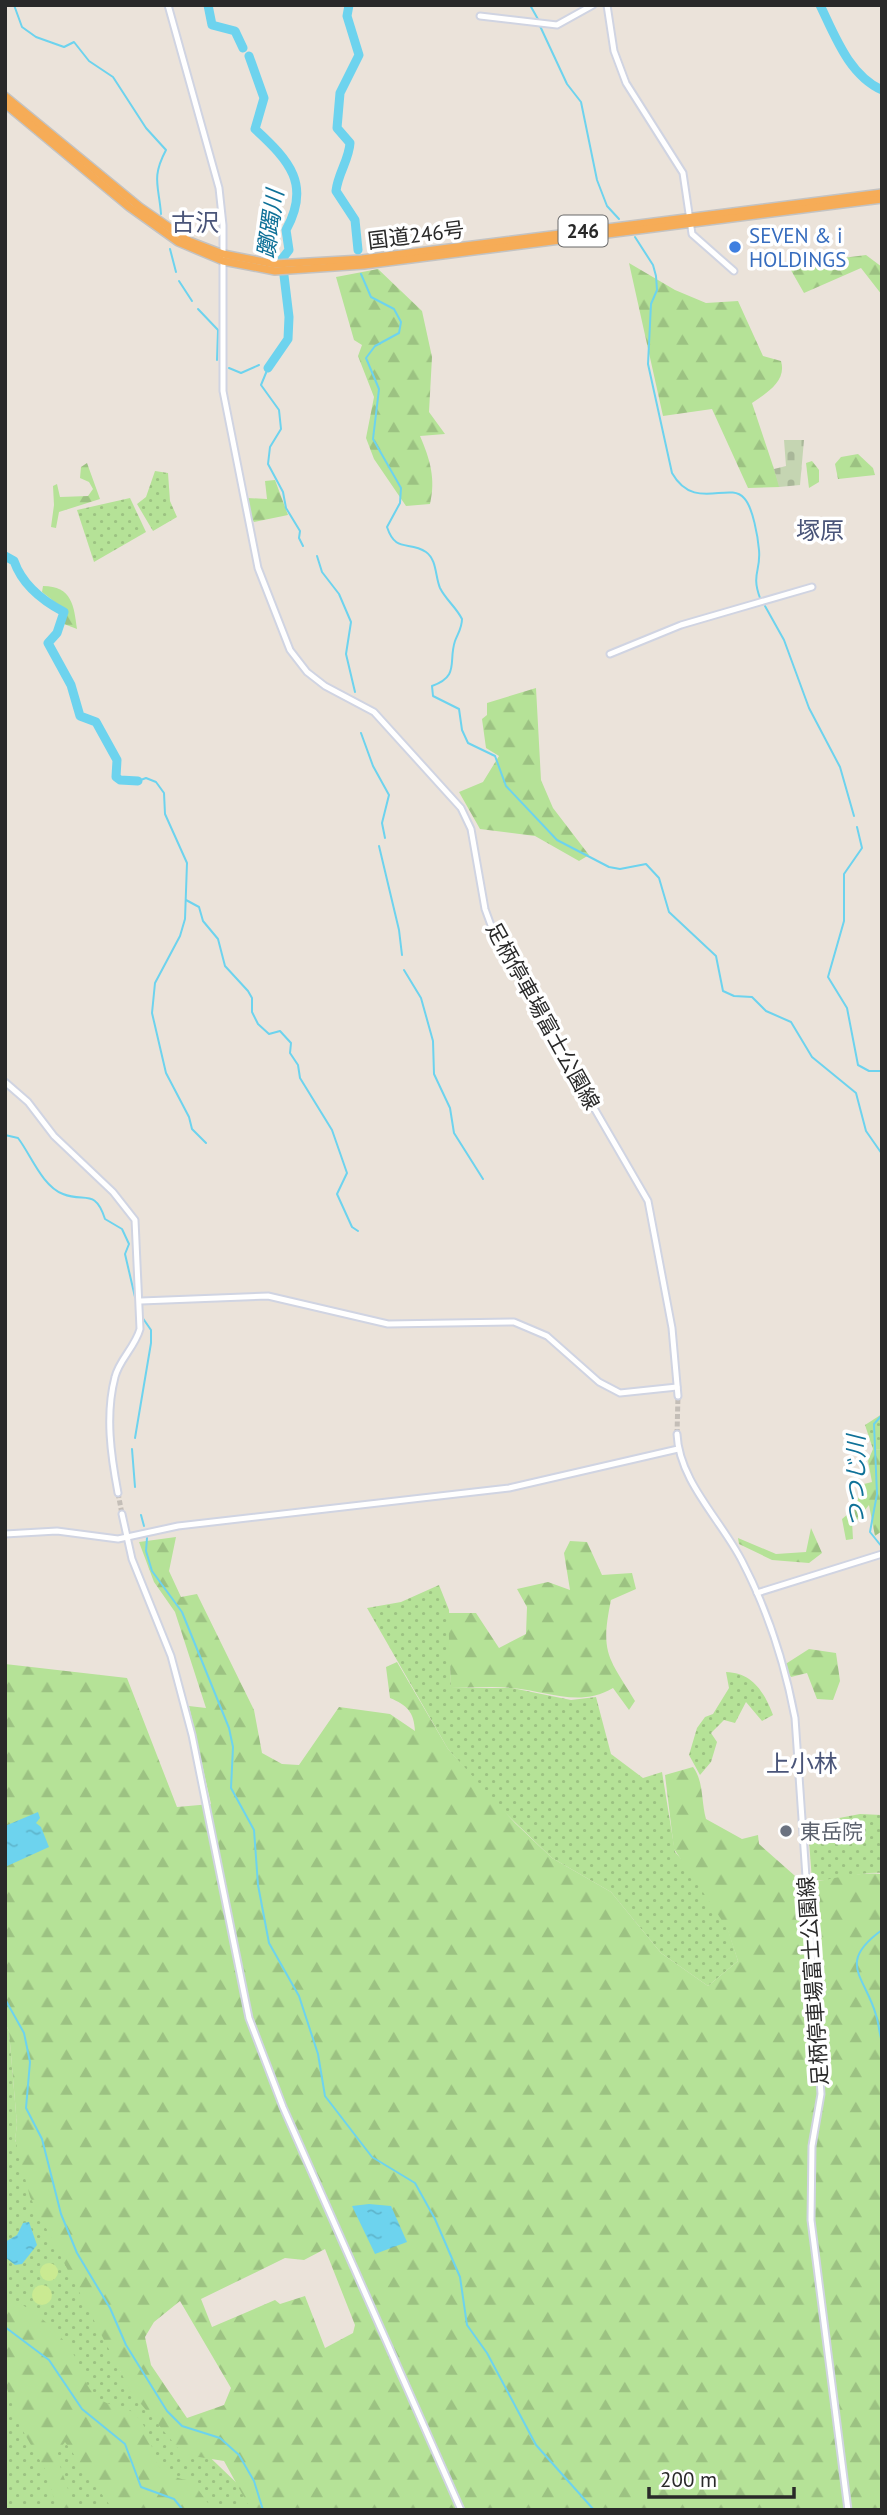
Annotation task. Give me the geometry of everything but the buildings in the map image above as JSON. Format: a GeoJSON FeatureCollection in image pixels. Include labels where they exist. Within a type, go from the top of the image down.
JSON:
{"type":"FeatureCollection","features":[{"type":"Feature","properties":{"kind":"highway","name":"国道246号"},"geometry":{"type":"LineString","coordinates":[[5,96],[140,207],[189,241],[223,258]]}},
{"type":"Feature","properties":{"kind":"highway","name":"国道246号"},"geometry":{"type":"LineString","coordinates":[[5,104],[159,229],[200,252],[279,268],[882,199]]}},
{"type":"Feature","properties":{"kind":"highway","name":"国道246号"},"geometry":{"type":"LineString","coordinates":[[689,221],[882,193]]}},
{"type":"Feature","properties":{"kind":"street","name":"足柄停車場富士公園線"},"geometry":{"type":"LineString","coordinates":[[168,5],[216,175],[223,225],[223,380],[226,411],[258,568],[284,636],[298,662],[315,679],[365,705],[382,719],[454,798],[467,818],[485,909],[496,939],[648,1200],[672,1328],[678,1396]]}},
{"type":"Feature","properties":{"kind":"street"},"geometry":{"type":"LineString","coordinates":[[480,16],[557,25],[593,5]]}},
{"type":"Feature","properties":{"kind":"street"},"geometry":{"type":"LineString","coordinates":[[607,5],[614,51],[626,83],[683,173],[689,221],[697,240],[734,271]]}},
{"type":"Feature","properties":{"kind":"street"},"geometry":{"type":"LineString","coordinates":[[610,654],[681,625],[812,587]]}},
{"type":"Feature","properties":{"kind":"street"},"geometry":{"type":"LineString","coordinates":[[5,1082],[28,1102],[54,1136],[113,1192],[135,1220],[141,1321],[137,1340],[115,1376],[110,1433],[118,1493]]}},
{"type":"Feature","properties":{"kind":"street"},"geometry":{"type":"LineString","coordinates":[[141,1301],[268,1296],[388,1324],[513,1322],[547,1336],[598,1381],[620,1394],[677,1387]]}},
{"type":"Feature","properties":{"kind":"street","name":"足柄停車場富士公園線"},"geometry":{"type":"LineString","coordinates":[[677,1434],[678,1449],[687,1474],[726,1533],[757,1593],[788,1682],[796,1732],[821,2094],[811,2146],[811,2220],[849,2510]]}},
{"type":"Feature","properties":{"kind":"street"},"geometry":{"type":"LineString","coordinates":[[5,1534],[57,1531],[126,1538],[178,1526],[509,1488],[678,1449]]}},
{"type":"Feature","properties":{"kind":"street"},"geometry":{"type":"LineString","coordinates":[[122,1514],[126,1538],[138,1576],[171,1656],[192,1735],[249,2018],[283,2108],[461,2510]]}},
{"type":"Feature","properties":{"kind":"street"},"geometry":{"type":"LineString","coordinates":[[757,1593],[882,1554]]}},
{"type":"Feature","properties":{"kind":"green space"},"geometry":{"type":"Polygon","coordinates":[[[866,255],[882,267],[882,295],[861,268],[804,293],[788,265],[866,255]]]}},
{"type":"Feature","properties":{"kind":"green space"},"geometry":{"type":"Polygon","coordinates":[[[629,263],[675,290],[706,303],[738,301],[763,356],[781,361],[781,375],[778,380],[769,391],[752,403],[780,487],[748,488],[712,409],[663,416],[629,263]]]}},
{"type":"Feature","properties":{"kind":"green space"},"geometry":{"type":"Polygon","coordinates":[[[378,269],[422,311],[432,357],[429,412],[445,434],[420,436],[431,469],[430,504],[406,506],[374,459],[366,438],[374,397],[358,356],[362,345],[354,340],[336,277],[378,269]]]}},
{"type":"Feature","properties":{"kind":"green space"},"geometry":{"type":"Polygon","coordinates":[[[784,440],[804,440],[800,485],[779,487],[774,469],[786,466],[784,440]]]}},
{"type":"Feature","properties":{"kind":"green space"},"geometry":{"type":"Polygon","coordinates":[[[858,454],[873,468],[875,475],[838,479],[835,464],[841,457],[858,454]]]}},
{"type":"Feature","properties":{"kind":"green space"},"geometry":{"type":"Polygon","coordinates":[[[812,461],[819,470],[819,482],[809,488],[806,463],[812,461]]]}},
{"type":"Feature","properties":{"kind":"green space"},"geometry":{"type":"Polygon","coordinates":[[[87,463],[100,499],[59,512],[56,528],[51,527],[53,486],[57,484],[60,497],[88,496],[93,489],[89,482],[80,478],[81,467],[87,463]]]}},
{"type":"Feature","properties":{"kind":"green space"},"geometry":{"type":"Polygon","coordinates":[[[155,471],[168,473],[170,501],[177,517],[153,531],[137,504],[146,497],[155,471]]]}},
{"type":"Feature","properties":{"kind":"green space"},"geometry":{"type":"Polygon","coordinates":[[[275,480],[288,515],[254,522],[250,517],[247,498],[267,499],[265,481],[275,480]]]}},
{"type":"Feature","properties":{"kind":"green space"},"geometry":{"type":"Polygon","coordinates":[[[130,498],[146,532],[94,562],[77,510],[130,498]]]}},
{"type":"Feature","properties":{"kind":"green space"},"geometry":{"type":"Polygon","coordinates":[[[43,586],[60,589],[70,599],[77,629],[64,624],[65,610],[42,592],[43,586]]]}},
{"type":"Feature","properties":{"kind":"green space"},"geometry":{"type":"Polygon","coordinates":[[[536,688],[541,780],[553,808],[589,855],[579,861],[535,836],[480,829],[459,792],[483,782],[499,756],[486,748],[482,719],[487,715],[487,703],[536,688]]]}},
{"type":"Feature","properties":{"kind":"green space"},"geometry":{"type":"Polygon","coordinates":[[[882,1414],[882,1450],[873,1449],[865,1425],[882,1414]]]}},
{"type":"Feature","properties":{"kind":"green space"},"geometry":{"type":"Polygon","coordinates":[[[873,1449],[882,1450],[882,1531],[875,1536],[869,1505],[857,1520],[852,1521],[853,1539],[846,1540],[842,1519],[854,1509],[864,1484],[872,1482],[868,1461],[873,1449]]]}},
{"type":"Feature","properties":{"kind":"green space"},"geometry":{"type":"Polygon","coordinates":[[[811,1528],[822,1553],[809,1563],[772,1560],[739,1544],[738,1538],[776,1554],[806,1552],[811,1528]]]}},
{"type":"Feature","properties":{"kind":"green space"},"geometry":{"type":"Polygon","coordinates":[[[176,1537],[169,1571],[181,1597],[197,1594],[254,1710],[262,1753],[282,1764],[299,1765],[339,1707],[390,1714],[415,1731],[408,1710],[390,1698],[386,1667],[397,1662],[448,1749],[515,1823],[552,1858],[611,1892],[661,1953],[708,1986],[738,1961],[727,1928],[674,1849],[665,1775],[693,1767],[701,1785],[706,1819],[742,1839],[758,1835],[759,1844],[803,1883],[862,1874],[882,1874],[882,2510],[251,2510],[224,2461],[199,2457],[187,2459],[131,2392],[30,2197],[15,2139],[17,2125],[9,2031],[5,2023],[5,1664],[127,1678],[177,1807],[211,1804],[189,1706],[206,1708],[175,1612],[154,1582],[139,1542],[176,1537]],[[325,2249],[304,2260],[285,2258],[201,2299],[212,2327],[275,2300],[280,2304],[305,2296],[325,2348],[353,2333],[355,2325],[325,2249]],[[180,2301],[154,2322],[145,2337],[151,2365],[187,2418],[224,2405],[231,2388],[180,2301]]]}},
{"type":"Feature","properties":{"kind":"green space"},"geometry":{"type":"Polygon","coordinates":[[[570,1541],[587,1542],[602,1575],[632,1573],[636,1589],[611,1600],[606,1632],[613,1664],[635,1701],[629,1710],[613,1688],[600,1694],[576,1698],[512,1688],[451,1688],[448,1613],[476,1613],[499,1648],[526,1634],[527,1607],[517,1589],[548,1582],[570,1590],[564,1553],[570,1541]]]}},
{"type":"Feature","properties":{"kind":"green space"},"geometry":{"type":"Polygon","coordinates":[[[439,1585],[449,1610],[451,1688],[512,1688],[571,1700],[596,1697],[611,1754],[643,1778],[662,1772],[675,1852],[719,1901],[738,1961],[708,1986],[661,1953],[611,1892],[552,1858],[495,1803],[448,1749],[367,1608],[401,1602],[439,1585]]]}},
{"type":"Feature","properties":{"kind":"green space"},"geometry":{"type":"Polygon","coordinates":[[[809,1649],[836,1653],[840,1681],[833,1700],[817,1699],[807,1673],[791,1677],[784,1665],[809,1649]]]}},
{"type":"Feature","properties":{"kind":"green space"},"geometry":{"type":"Polygon","coordinates":[[[726,1672],[743,1676],[756,1685],[773,1715],[762,1721],[746,1702],[735,1723],[724,1720],[711,1733],[717,1742],[711,1762],[700,1775],[689,1755],[697,1728],[705,1717],[713,1714],[729,1688],[726,1672]]]}},
{"type":"Feature","properties":{"kind":"green space"},"geometry":{"type":"Polygon","coordinates":[[[860,1814],[882,1815],[882,1873],[812,1880],[809,1841],[837,1833],[834,1819],[860,1814]]]}},
{"type":"Feature","properties":{"kind":"green space"},"geometry":{"type":"Polygon","coordinates":[[[5,2023],[9,2031],[17,2125],[15,2140],[121,2372],[244,2490],[261,2510],[5,2510],[5,2023]]]}},
{"type":"Feature","properties":{"kind":"green space"},"geometry":{"type":"Polygon","coordinates":[[[49,2263],[55,2266],[58,2272],[55,2278],[49,2281],[43,2278],[40,2272],[43,2266],[49,2263]]]}},
{"type":"Feature","properties":{"kind":"green space"},"geometry":{"type":"Polygon","coordinates":[[[42,2285],[49,2288],[52,2295],[49,2302],[42,2305],[35,2302],[32,2295],[35,2288],[42,2285]]]}},
{"type":"Feature","properties":{"kind":"green space"},"geometry":{"type":"Polygon","coordinates":[[[5,2298],[24,2306],[53,2329],[69,2347],[95,2396],[135,2414],[144,2426],[158,2465],[164,2472],[192,2481],[213,2510],[113,2510],[65,2442],[56,2454],[75,2510],[57,2510],[46,2471],[20,2426],[5,2383],[5,2298]]]}},
{"type":"Feature","properties":{"kind":"water"},"geometry":{"type":"Polygon","coordinates":[[[38,1812],[40,1818],[36,1823],[41,1827],[49,1847],[5,1867],[5,1826],[38,1812]]]}},
{"type":"Feature","properties":{"kind":"water"},"geometry":{"type":"Polygon","coordinates":[[[352,2206],[391,2206],[407,2242],[375,2254],[352,2206]]]}},
{"type":"Feature","properties":{"kind":"water"},"geometry":{"type":"Polygon","coordinates":[[[29,2222],[37,2245],[22,2264],[15,2265],[5,2257],[5,2242],[17,2235],[23,2223],[29,2222]]]}},
{"type":"Feature","properties":{"kind":"waterway"},"geometry":{"type":"LineString","coordinates":[[14,5],[22,27],[36,37],[64,47],[74,42],[89,61],[113,77],[146,128],[166,150],[157,175],[161,214]]}},
{"type":"Feature","properties":{"kind":"waterway","name":"躑躅川"},"geometry":{"type":"LineString","coordinates":[[208,5],[212,25],[235,31],[243,48]]}},
{"type":"Feature","properties":{"kind":"waterway","name":"つつじ川"},"geometry":{"type":"LineString","coordinates":[[349,5],[347,16],[359,55],[340,93],[337,128],[350,143],[336,191],[355,220],[358,250]]}},
{"type":"Feature","properties":{"kind":"waterway"},"geometry":{"type":"LineString","coordinates":[[530,5],[539,21]]}},
{"type":"Feature","properties":{"kind":"waterway"},"geometry":{"type":"LineString","coordinates":[[820,5],[852,65],[860,75],[882,90]]}},
{"type":"Feature","properties":{"kind":"waterway"},"geometry":{"type":"LineString","coordinates":[[540,26],[567,84],[581,102],[597,180],[607,206],[619,219]]}},
{"type":"Feature","properties":{"kind":"waterway","name":"躑躅川"},"geometry":{"type":"LineString","coordinates":[[249,56],[264,98],[255,129],[287,163],[293,175],[297,200],[286,230],[289,250],[282,259],[289,317],[288,339],[268,368]]}},
{"type":"Feature","properties":{"kind":"waterway"},"geometry":{"type":"LineString","coordinates":[[635,237],[653,265],[656,276],[657,290],[651,304],[648,364],[672,473],[681,485],[690,491],[700,494],[730,492],[738,494],[747,502],[758,545],[756,583],[760,598]]}},
{"type":"Feature","properties":{"kind":"waterway"},"geometry":{"type":"LineString","coordinates":[[170,249],[176,272]]}},
{"type":"Feature","properties":{"kind":"waterway","name":"つつじ川"},"geometry":{"type":"LineString","coordinates":[[361,274],[371,297],[394,309],[401,322],[399,333],[375,346],[366,358],[379,389],[373,439],[401,488],[400,503],[387,527],[394,541],[430,555],[440,588],[462,619],[453,649],[450,673],[432,686],[433,696],[459,709],[462,730],[468,743],[495,756],[506,786],[557,840],[609,867],[620,869],[646,864],[659,878],[669,912],[716,956],[723,991],[734,996],[752,997],[766,1011],[791,1022],[812,1057],[856,1093],[866,1131],[882,1154]]}},
{"type":"Feature","properties":{"kind":"waterway"},"geometry":{"type":"LineString","coordinates":[[179,281],[192,301]]}},
{"type":"Feature","properties":{"kind":"waterway"},"geometry":{"type":"LineString","coordinates":[[198,309],[218,330],[217,360]]}},
{"type":"Feature","properties":{"kind":"waterway"},"geometry":{"type":"LineString","coordinates":[[229,368],[241,373],[259,365]]}},
{"type":"Feature","properties":{"kind":"waterway"},"geometry":{"type":"LineString","coordinates":[[268,368],[261,385],[279,410],[281,429],[270,447],[268,464],[283,492],[286,508],[300,531],[299,538],[303,546]]}},
{"type":"Feature","properties":{"kind":"waterway"},"geometry":{"type":"LineString","coordinates":[[5,556],[14,561],[22,577],[34,591],[64,612],[57,633],[48,643],[71,685],[80,716],[96,722],[117,760],[116,777],[120,780],[138,781]]}},
{"type":"Feature","properties":{"kind":"waterway"},"geometry":{"type":"LineString","coordinates":[[317,556],[322,572],[339,594],[351,622],[346,654],[355,692]]}},
{"type":"Feature","properties":{"kind":"waterway"},"geometry":{"type":"LineString","coordinates":[[765,606],[784,640],[809,708],[840,767],[854,816]]}},
{"type":"Feature","properties":{"kind":"waterway"},"geometry":{"type":"LineString","coordinates":[[361,733],[373,766],[389,795],[382,823],[385,838]]}},
{"type":"Feature","properties":{"kind":"waterway"},"geometry":{"type":"LineString","coordinates":[[138,781],[146,778],[156,782],[164,793],[165,814],[187,863],[185,919],[180,936],[155,983],[152,1013],[166,1073],[189,1117],[192,1129],[206,1143]]}},
{"type":"Feature","properties":{"kind":"waterway"},"geometry":{"type":"LineString","coordinates":[[857,827],[862,848],[844,874],[844,921],[828,977],[847,1008],[858,1065],[869,1071],[882,1071]]}},
{"type":"Feature","properties":{"kind":"waterway"},"geometry":{"type":"LineString","coordinates":[[379,846],[399,930],[402,955]]}},
{"type":"Feature","properties":{"kind":"waterway"},"geometry":{"type":"LineString","coordinates":[[186,900],[199,907],[203,921],[218,939],[225,966],[252,998],[252,1012],[258,1024],[269,1034],[280,1031],[291,1043],[290,1053],[298,1065],[300,1078],[332,1130],[347,1173],[337,1194],[352,1227],[358,1231]]}},
{"type":"Feature","properties":{"kind":"waterway"},"geometry":{"type":"LineString","coordinates":[[404,970],[421,998],[433,1041],[434,1074],[450,1108],[454,1133],[483,1179]]}},
{"type":"Feature","properties":{"kind":"waterway"},"geometry":{"type":"LineString","coordinates":[[5,1135],[18,1138],[43,1177],[56,1190],[93,1200],[105,1219],[122,1229],[129,1244],[125,1254],[135,1297]]}},
{"type":"Feature","properties":{"kind":"waterway"},"geometry":{"type":"LineString","coordinates":[[135,1438],[151,1343],[151,1330],[142,1317]]}},
{"type":"Feature","properties":{"kind":"waterway","name":"つつじ川"},"geometry":{"type":"LineString","coordinates":[[882,1415],[874,1424],[877,1494],[870,1532],[882,1547]]}},
{"type":"Feature","properties":{"kind":"waterway"},"geometry":{"type":"LineString","coordinates":[[132,1449],[135,1487]]}},
{"type":"Feature","properties":{"kind":"waterway"},"geometry":{"type":"LineString","coordinates":[[141,1515],[144,1526]]}},
{"type":"Feature","properties":{"kind":"waterway"},"geometry":{"type":"LineString","coordinates":[[147,1538],[146,1551],[152,1571],[182,1612],[229,1728],[233,1747],[231,1788],[254,1830],[258,1885],[269,1943],[299,1996],[318,2054],[325,2096],[372,2157],[415,2183],[435,2219],[460,2277],[467,2325],[487,2353],[536,2445],[594,2510]]}},
{"type":"Feature","properties":{"kind":"waterway","name":"つつじ川"},"geometry":{"type":"LineString","coordinates":[[882,1930],[868,1942],[857,1961],[861,1980],[876,2015],[882,2042]]}},
{"type":"Feature","properties":{"kind":"waterway"},"geometry":{"type":"LineString","coordinates":[[5,1999],[24,2033],[30,2062],[26,2108],[42,2139],[61,2214],[77,2253],[110,2308],[126,2345],[167,2411],[182,2426],[220,2438],[239,2455],[254,2481],[263,2510]]}},
{"type":"Feature","properties":{"kind":"waterway"},"geometry":{"type":"LineString","coordinates":[[5,2327],[49,2360],[82,2409],[125,2444],[141,2487],[174,2499],[183,2510]]}},
{"type":"Feature","properties":{"kind":"tunnel"},"geometry":{"type":"LineString","coordinates":[[677,1434],[678,1396]]}},
{"type":"Feature","properties":{"kind":"tunnel"},"geometry":{"type":"LineString","coordinates":[[118,1493],[122,1514]]}},
{"type":"Feature","properties":{"kind":"place","name":"SEVEN & i HOLDINGS"},"geometry":{"type":"Point","coordinates":[735,247]}},
{"type":"Feature","properties":{"kind":"place","name":"東岳院"},"geometry":{"type":"Point","coordinates":[786,1831]}},
{"type":"Feature","properties":{"kind":"district","name":"古沢"},"geometry":{"type":"Point","coordinates":[195,222]}},
{"type":"Feature","properties":{"kind":"district","name":"塚原"},"geometry":{"type":"Point","coordinates":[820,530]}},
{"type":"Feature","properties":{"kind":"district","name":"上小林"},"geometry":{"type":"Point","coordinates":[802,1763]}}]}
